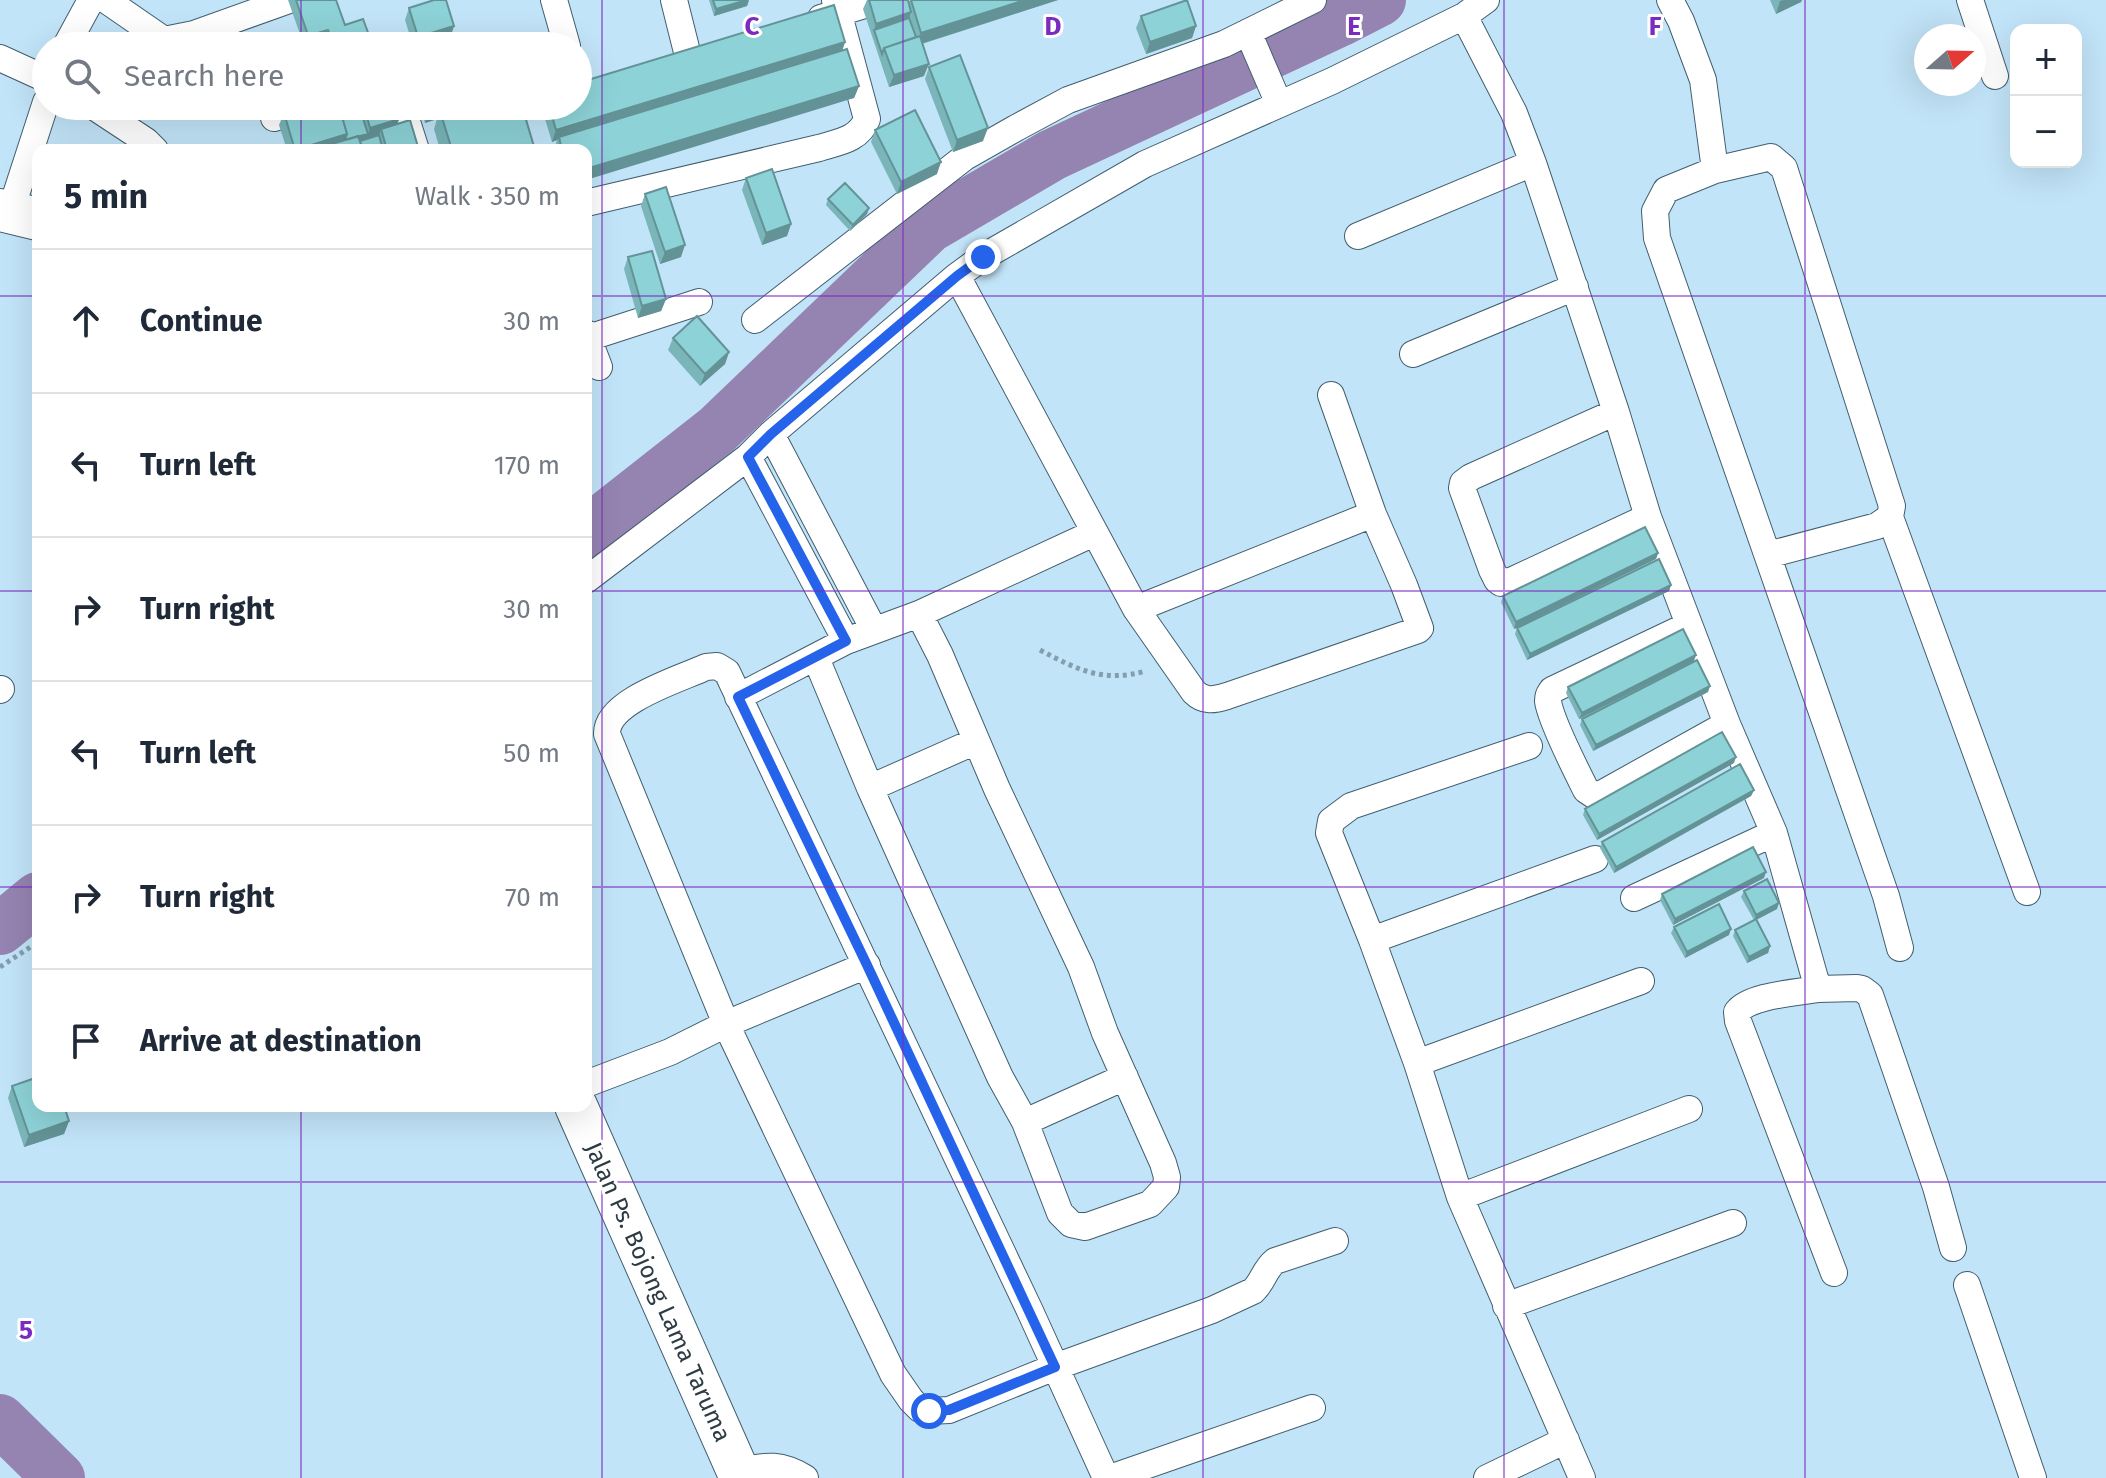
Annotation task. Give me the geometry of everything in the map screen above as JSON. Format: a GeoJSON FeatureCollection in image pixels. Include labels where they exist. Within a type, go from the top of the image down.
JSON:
{"type":"FeatureCollection","features":[{"type":"Feature","properties":{"kind":"main road","name":"Jalan Ps. Bojong Lama Taruma"},"geometry":{"type":"LineString","coordinates":[[579,1112],[739,1474]]}},
{"type":"Feature","properties":{"kind":"street"},"geometry":{"type":"LineString","coordinates":[[74,32],[91,0]]}},
{"type":"Feature","properties":{"kind":"street"},"geometry":{"type":"LineString","coordinates":[[106,0],[152,32]]}},
{"type":"Feature","properties":{"kind":"street"},"geometry":{"type":"LineString","coordinates":[[200,32],[289,0]]}},
{"type":"Feature","properties":{"kind":"street"},"geometry":{"type":"LineString","coordinates":[[554,0],[563,32]]}},
{"type":"Feature","properties":{"kind":"street"},"geometry":{"type":"LineString","coordinates":[[674,0],[687,52]]}},
{"type":"Feature","properties":{"kind":"street"},"geometry":{"type":"LineString","coordinates":[[793,25],[836,7],[881,0]]}},
{"type":"Feature","properties":{"kind":"street"},"geometry":{"type":"LineString","coordinates":[[755,320],[965,157],[1068,100],[1251,37],[1313,0]]}},
{"type":"Feature","properties":{"kind":"street"},"geometry":{"type":"LineString","coordinates":[[592,575],[748,457],[771,434],[983,257],[1274,93],[1332,81],[1464,16],[1486,0]]}},
{"type":"Feature","properties":{"kind":"street"},"geometry":{"type":"LineString","coordinates":[[1670,0],[1703,80],[1715,170]]}},
{"type":"Feature","properties":{"kind":"street"},"geometry":{"type":"LineString","coordinates":[[1970,0],[1995,76]]}},
{"type":"Feature","properties":{"kind":"street"},"geometry":{"type":"LineString","coordinates":[[592,202],[852,138],[863,128],[867,119],[836,7]]}},
{"type":"Feature","properties":{"kind":"street"},"geometry":{"type":"LineString","coordinates":[[1464,16],[1514,113],[1533,163],[1648,517],[1727,724],[1774,833],[1818,989]]}},
{"type":"Feature","properties":{"kind":"street"},"geometry":{"type":"LineString","coordinates":[[1251,37],[1274,93]]}},
{"type":"Feature","properties":{"kind":"street"},"geometry":{"type":"LineString","coordinates":[[660,60],[717,44]]}},
{"type":"Feature","properties":{"kind":"street"},"geometry":{"type":"LineString","coordinates":[[0,58],[32,73]]}},
{"type":"Feature","properties":{"kind":"street"},"geometry":{"type":"LineString","coordinates":[[35,144],[41,120]]}},
{"type":"Feature","properties":{"kind":"street"},"geometry":{"type":"LineString","coordinates":[[114,120],[149,144]]}},
{"type":"Feature","properties":{"kind":"street"},"geometry":{"type":"LineString","coordinates":[[406,120],[414,144]]}},
{"type":"Feature","properties":{"kind":"street"},"geometry":{"type":"LineString","coordinates":[[16,214],[32,154]]}},
{"type":"Feature","properties":{"kind":"street"},"geometry":{"type":"LineString","coordinates":[[1900,948],[1886,896],[1657,238],[1655,211],[1666,190],[1715,170],[1771,157],[1784,168],[1892,506],[1890,517],[2027,892]]}},
{"type":"Feature","properties":{"kind":"street"},"geometry":{"type":"LineString","coordinates":[[1358,236],[1533,163]]}},
{"type":"Feature","properties":{"kind":"street"},"geometry":{"type":"LineString","coordinates":[[957,276],[1136,609],[1198,696],[1213,701],[1418,630],[1420,624],[1373,514],[1331,395]]}},
{"type":"Feature","properties":{"kind":"street"},"geometry":{"type":"LineString","coordinates":[[1413,354],[1575,287]]}},
{"type":"Feature","properties":{"kind":"street"},"geometry":{"type":"LineString","coordinates":[[592,334],[699,302]]}},
{"type":"Feature","properties":{"kind":"street"},"geometry":{"type":"LineString","coordinates":[[592,349],[599,367]]}},
{"type":"Feature","properties":{"kind":"street"},"geometry":{"type":"LineString","coordinates":[[1616,412],[1471,477],[1462,488],[1492,570],[1501,583],[1648,517]]}},
{"type":"Feature","properties":{"kind":"street"},"geometry":{"type":"LineString","coordinates":[[771,434],[874,630]]}},
{"type":"Feature","properties":{"kind":"street"},"geometry":{"type":"LineString","coordinates":[[748,457],[846,641]]}},
{"type":"Feature","properties":{"kind":"street"},"geometry":{"type":"LineString","coordinates":[[1136,609],[1373,514]]}},
{"type":"Feature","properties":{"kind":"street"},"geometry":{"type":"LineString","coordinates":[[1768,555],[1877,526],[1890,517]]}},
{"type":"Feature","properties":{"kind":"street"},"geometry":{"type":"LineString","coordinates":[[738,697],[846,641],[919,614],[1094,533]]}},
{"type":"Feature","properties":{"kind":"street"},"geometry":{"type":"LineString","coordinates":[[816,658],[870,788],[1000,1077],[1025,1122],[1060,1213],[1071,1224],[1085,1227],[1150,1204],[1166,1187],[1163,1163],[1105,1033],[1081,967],[919,614]]}},
{"type":"Feature","properties":{"kind":"street"},"geometry":{"type":"LineString","coordinates":[[1689,625],[1552,690],[1548,701],[1555,722],[1586,790],[1595,796],[1727,724]]}},
{"type":"Feature","properties":{"kind":"street"},"geometry":{"type":"LineString","coordinates":[[1312,1408],[1108,1478],[1055,1367],[867,965],[727,672],[723,667],[706,667],[628,701],[611,717],[606,724],[607,734],[726,1024],[893,1374],[920,1409],[949,1410],[1055,1367],[1226,1304],[1259,1286],[1268,1266],[1275,1261],[1335,1241]]}},
{"type":"Feature","properties":{"kind":"street"},"geometry":{"type":"LineString","coordinates":[[870,788],[976,741]]}},
{"type":"Feature","properties":{"kind":"street"},"geometry":{"type":"LineString","coordinates":[[1529,746],[1351,806],[1331,821],[1329,833],[1417,1063],[1460,1197],[1582,1478]]}},
{"type":"Feature","properties":{"kind":"street"},"geometry":{"type":"LineString","coordinates":[[1634,898],[1774,833]]}},
{"type":"Feature","properties":{"kind":"street"},"geometry":{"type":"LineString","coordinates":[[1372,940],[1595,859]]}},
{"type":"Feature","properties":{"kind":"street"},"geometry":{"type":"LineString","coordinates":[[592,1082],[670,1052],[726,1024],[867,965]]}},
{"type":"Feature","properties":{"kind":"street"},"geometry":{"type":"LineString","coordinates":[[1417,1063],[1641,981]]}},
{"type":"Feature","properties":{"kind":"street"},"geometry":{"type":"LineString","coordinates":[[1834,1273],[1738,1021],[1737,1012],[1741,1007],[1759,999],[1818,989],[1857,988],[1870,995],[1936,1187],[1953,1248]]}},
{"type":"Feature","properties":{"kind":"street"},"geometry":{"type":"LineString","coordinates":[[1025,1122],[1125,1077]]}},
{"type":"Feature","properties":{"kind":"street"},"geometry":{"type":"LineString","coordinates":[[1460,1197],[1689,1109]]}},
{"type":"Feature","properties":{"kind":"street"},"geometry":{"type":"LineString","coordinates":[[1506,1306],[1733,1223]]}},
{"type":"Feature","properties":{"kind":"street"},"geometry":{"type":"LineString","coordinates":[[1967,1285],[2033,1478]]}},
{"type":"Feature","properties":{"kind":"street"},"geometry":{"type":"LineString","coordinates":[[1487,1478],[1566,1440]]}},
{"type":"Feature","properties":{"kind":"street"},"geometry":{"type":"LineString","coordinates":[[739,1474],[770,1465],[791,1469],[805,1478]]}},
{"type":"Feature","properties":{"kind":"path"},"geometry":{"type":"LineString","coordinates":[[1040,650],[1098,676],[1129,676],[1174,663]]}},
{"type":"Feature","properties":{"kind":"path"},"geometry":{"type":"LineString","coordinates":[[0,967],[32,946]]}},
{"type":"Feature","properties":{"kind":"building"},"geometry":{"type":"Polygon","coordinates":[[[296,0],[336,0],[345,25],[363,19],[368,32],[328,30],[307,32],[296,0]]]}},
{"type":"Feature","properties":{"kind":"building"},"geometry":{"type":"Polygon","coordinates":[[[434,0],[446,0],[454,26],[434,32],[416,32],[409,8],[434,0]]]}},
{"type":"Feature","properties":{"kind":"building"},"geometry":{"type":"Polygon","coordinates":[[[713,0],[747,0],[716,9],[713,0]]]}},
{"type":"Feature","properties":{"kind":"building"},"geometry":{"type":"Polygon","coordinates":[[[869,0],[908,0],[911,12],[876,24],[869,0]]]}},
{"type":"Feature","properties":{"kind":"building"},"geometry":{"type":"Polygon","coordinates":[[[911,0],[1025,0],[921,33],[911,0]]]}},
{"type":"Feature","properties":{"kind":"building"},"geometry":{"type":"Polygon","coordinates":[[[1187,0],[1196,26],[1150,42],[1141,16],[1187,0]]]}},
{"type":"Feature","properties":{"kind":"building"},"geometry":{"type":"Polygon","coordinates":[[[834,5],[845,42],[592,119],[592,79],[834,5]]]}},
{"type":"Feature","properties":{"kind":"building"},"geometry":{"type":"Polygon","coordinates":[[[909,18],[916,37],[884,48],[882,54],[874,30],[909,18]]]}},
{"type":"Feature","properties":{"kind":"building"},"geometry":{"type":"Polygon","coordinates":[[[920,36],[929,64],[894,75],[884,48],[920,36]]]}},
{"type":"Feature","properties":{"kind":"building"},"geometry":{"type":"Polygon","coordinates":[[[847,49],[859,86],[592,167],[592,144],[561,144],[559,137],[847,49]]]}},
{"type":"Feature","properties":{"kind":"building"},"geometry":{"type":"Polygon","coordinates":[[[960,55],[988,128],[957,140],[929,67],[960,55]]]}},
{"type":"Feature","properties":{"kind":"building"},"geometry":{"type":"Polygon","coordinates":[[[915,110],[941,162],[901,182],[875,130],[915,110]]]}},
{"type":"Feature","properties":{"kind":"building"},"geometry":{"type":"Polygon","coordinates":[[[286,120],[343,120],[347,134],[314,144],[293,144],[286,120]]]}},
{"type":"Feature","properties":{"kind":"building"},"geometry":{"type":"Polygon","coordinates":[[[343,120],[364,120],[368,134],[345,140],[347,134],[343,120]]]}},
{"type":"Feature","properties":{"kind":"building"},"geometry":{"type":"Polygon","coordinates":[[[368,120],[396,120],[370,128],[368,120]]]}},
{"type":"Feature","properties":{"kind":"building"},"geometry":{"type":"Polygon","coordinates":[[[410,120],[417,144],[385,144],[381,129],[410,120]]]}},
{"type":"Feature","properties":{"kind":"building"},"geometry":{"type":"Polygon","coordinates":[[[443,120],[526,120],[533,144],[450,144],[443,120]]]}},
{"type":"Feature","properties":{"kind":"building"},"geometry":{"type":"Polygon","coordinates":[[[553,120],[589,120],[556,130],[553,120]]]}},
{"type":"Feature","properties":{"kind":"building"},"geometry":{"type":"Polygon","coordinates":[[[379,135],[381,144],[361,144],[360,141],[379,135]]]}},
{"type":"Feature","properties":{"kind":"building"},"geometry":{"type":"Polygon","coordinates":[[[358,136],[361,144],[332,144],[358,136]]]}},
{"type":"Feature","properties":{"kind":"building"},"geometry":{"type":"Polygon","coordinates":[[[772,169],[791,224],[766,233],[746,178],[772,169]]]}},
{"type":"Feature","properties":{"kind":"building"},"geometry":{"type":"Polygon","coordinates":[[[845,183],[869,208],[853,225],[828,199],[845,183]]]}},
{"type":"Feature","properties":{"kind":"building"},"geometry":{"type":"Polygon","coordinates":[[[666,187],[685,245],[665,252],[645,194],[666,187]]]}},
{"type":"Feature","properties":{"kind":"building"},"geometry":{"type":"Polygon","coordinates":[[[652,251],[666,299],[642,306],[628,257],[652,251]]]}},
{"type":"Feature","properties":{"kind":"building"},"geometry":{"type":"Polygon","coordinates":[[[697,316],[729,352],[705,374],[673,338],[697,316]]]}},
{"type":"Feature","properties":{"kind":"building"},"geometry":{"type":"Polygon","coordinates":[[[1645,527],[1658,553],[1516,622],[1503,596],[1645,527]]]}},
{"type":"Feature","properties":{"kind":"building"},"geometry":{"type":"Polygon","coordinates":[[[1659,559],[1671,585],[1530,654],[1517,628],[1659,559]]]}},
{"type":"Feature","properties":{"kind":"building"},"geometry":{"type":"Polygon","coordinates":[[[1683,629],[1696,655],[1582,713],[1568,687],[1683,629]]]}},
{"type":"Feature","properties":{"kind":"building"},"geometry":{"type":"Polygon","coordinates":[[[1697,660],[1710,686],[1596,745],[1582,719],[1697,660]]]}},
{"type":"Feature","properties":{"kind":"building"},"geometry":{"type":"Polygon","coordinates":[[[1722,732],[1736,757],[1599,834],[1585,809],[1722,732]]]}},
{"type":"Feature","properties":{"kind":"building"},"geometry":{"type":"Polygon","coordinates":[[[1740,764],[1754,790],[1616,867],[1602,842],[1740,764]]]}},
{"type":"Feature","properties":{"kind":"building"},"geometry":{"type":"Polygon","coordinates":[[[1753,847],[1766,872],[1675,919],[1662,894],[1753,847]]]}},
{"type":"Feature","properties":{"kind":"building"},"geometry":{"type":"Polygon","coordinates":[[[1767,879],[1779,903],[1756,915],[1744,891],[1767,879]]]}},
{"type":"Feature","properties":{"kind":"building"},"geometry":{"type":"Polygon","coordinates":[[[1719,904],[1731,929],[1687,952],[1674,927],[1719,904]]]}},
{"type":"Feature","properties":{"kind":"building"},"geometry":{"type":"Polygon","coordinates":[[[1756,919],[1770,946],[1749,957],[1735,930],[1756,919]]]}},
{"type":"Feature","properties":{"kind":"building"},"geometry":{"type":"Polygon","coordinates":[[[32,1079],[32,1112],[66,1112],[69,1121],[29,1135],[12,1086],[32,1079]]]}},
{"type":"Feature","properties":{"kind":"waterway"},"geometry":{"type":"LineString","coordinates":[[592,528],[717,430],[929,227],[1052,155],[1380,0]]}},
{"type":"Feature","properties":{"kind":"waterway"},"geometry":{"type":"LineString","coordinates":[[0,929],[32,903]]}},
{"type":"Feature","properties":{"kind":"waterway"},"geometry":{"type":"LineString","coordinates":[[0,1420],[59,1478]]}},
{"type":"Feature","properties":{"kind":"route"},"geometry":{"type":"LineString","coordinates":[[929,1411],[949,1410],[1055,1367],[738,697],[846,641],[748,457],[771,434],[983,257]]}}]}
